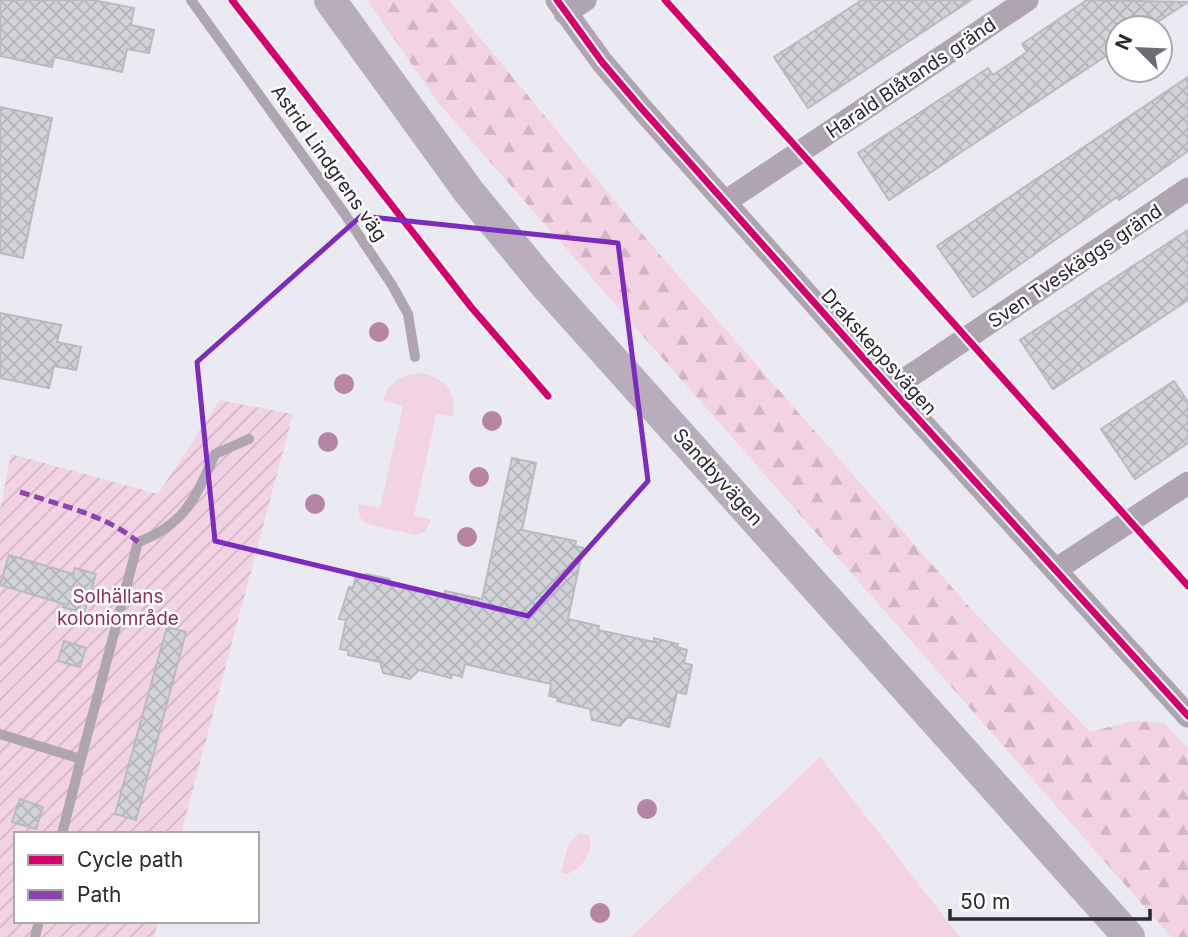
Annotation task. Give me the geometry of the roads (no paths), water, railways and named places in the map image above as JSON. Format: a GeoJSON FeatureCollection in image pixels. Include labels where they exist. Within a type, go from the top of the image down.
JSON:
{"type":"FeatureCollection","features":[{"type":"Feature","properties":{"kind":"main road","name":"Sandbyvägen"},"geometry":{"type":"LineString","coordinates":[[330,0],[469,192],[543,282],[1129,937]]}},
{"type":"Feature","properties":{"kind":"street"},"geometry":{"type":"LineString","coordinates":[[561,6],[585,0]]}},
{"type":"Feature","properties":{"kind":"street","name":"Harald Blåtands gränd"},"geometry":{"type":"LineString","coordinates":[[725,202],[1027,0]]}},
{"type":"Feature","properties":{"kind":"street","name":"Drakskeppsvägen"},"geometry":{"type":"LineString","coordinates":[[561,6],[634,99],[891,389],[1188,716]]}},
{"type":"Feature","properties":{"kind":"street","name":"Sven Tveskäggs gränd"},"geometry":{"type":"LineString","coordinates":[[891,389],[1188,190]]}},
{"type":"Feature","properties":{"kind":"street"},"geometry":{"type":"LineString","coordinates":[[1055,570],[1188,483]]}},
{"type":"Feature","properties":{"kind":"lane","name":"Astrid Lindgrens väg"},"geometry":{"type":"LineString","coordinates":[[191,0],[344,213],[392,285],[408,314],[415,357]]}},
{"type":"Feature","properties":{"kind":"lane"},"geometry":{"type":"LineString","coordinates":[[62,832],[138,542],[170,526],[191,505],[215,454],[249,439]]}},
{"type":"Feature","properties":{"kind":"lane"},"geometry":{"type":"LineString","coordinates":[[0,734],[81,759]]}},
{"type":"Feature","properties":{"kind":"park label","name":"Solhällans koloniområde"},"geometry":{"type":"Point","coordinates":[118,607]}}]}
